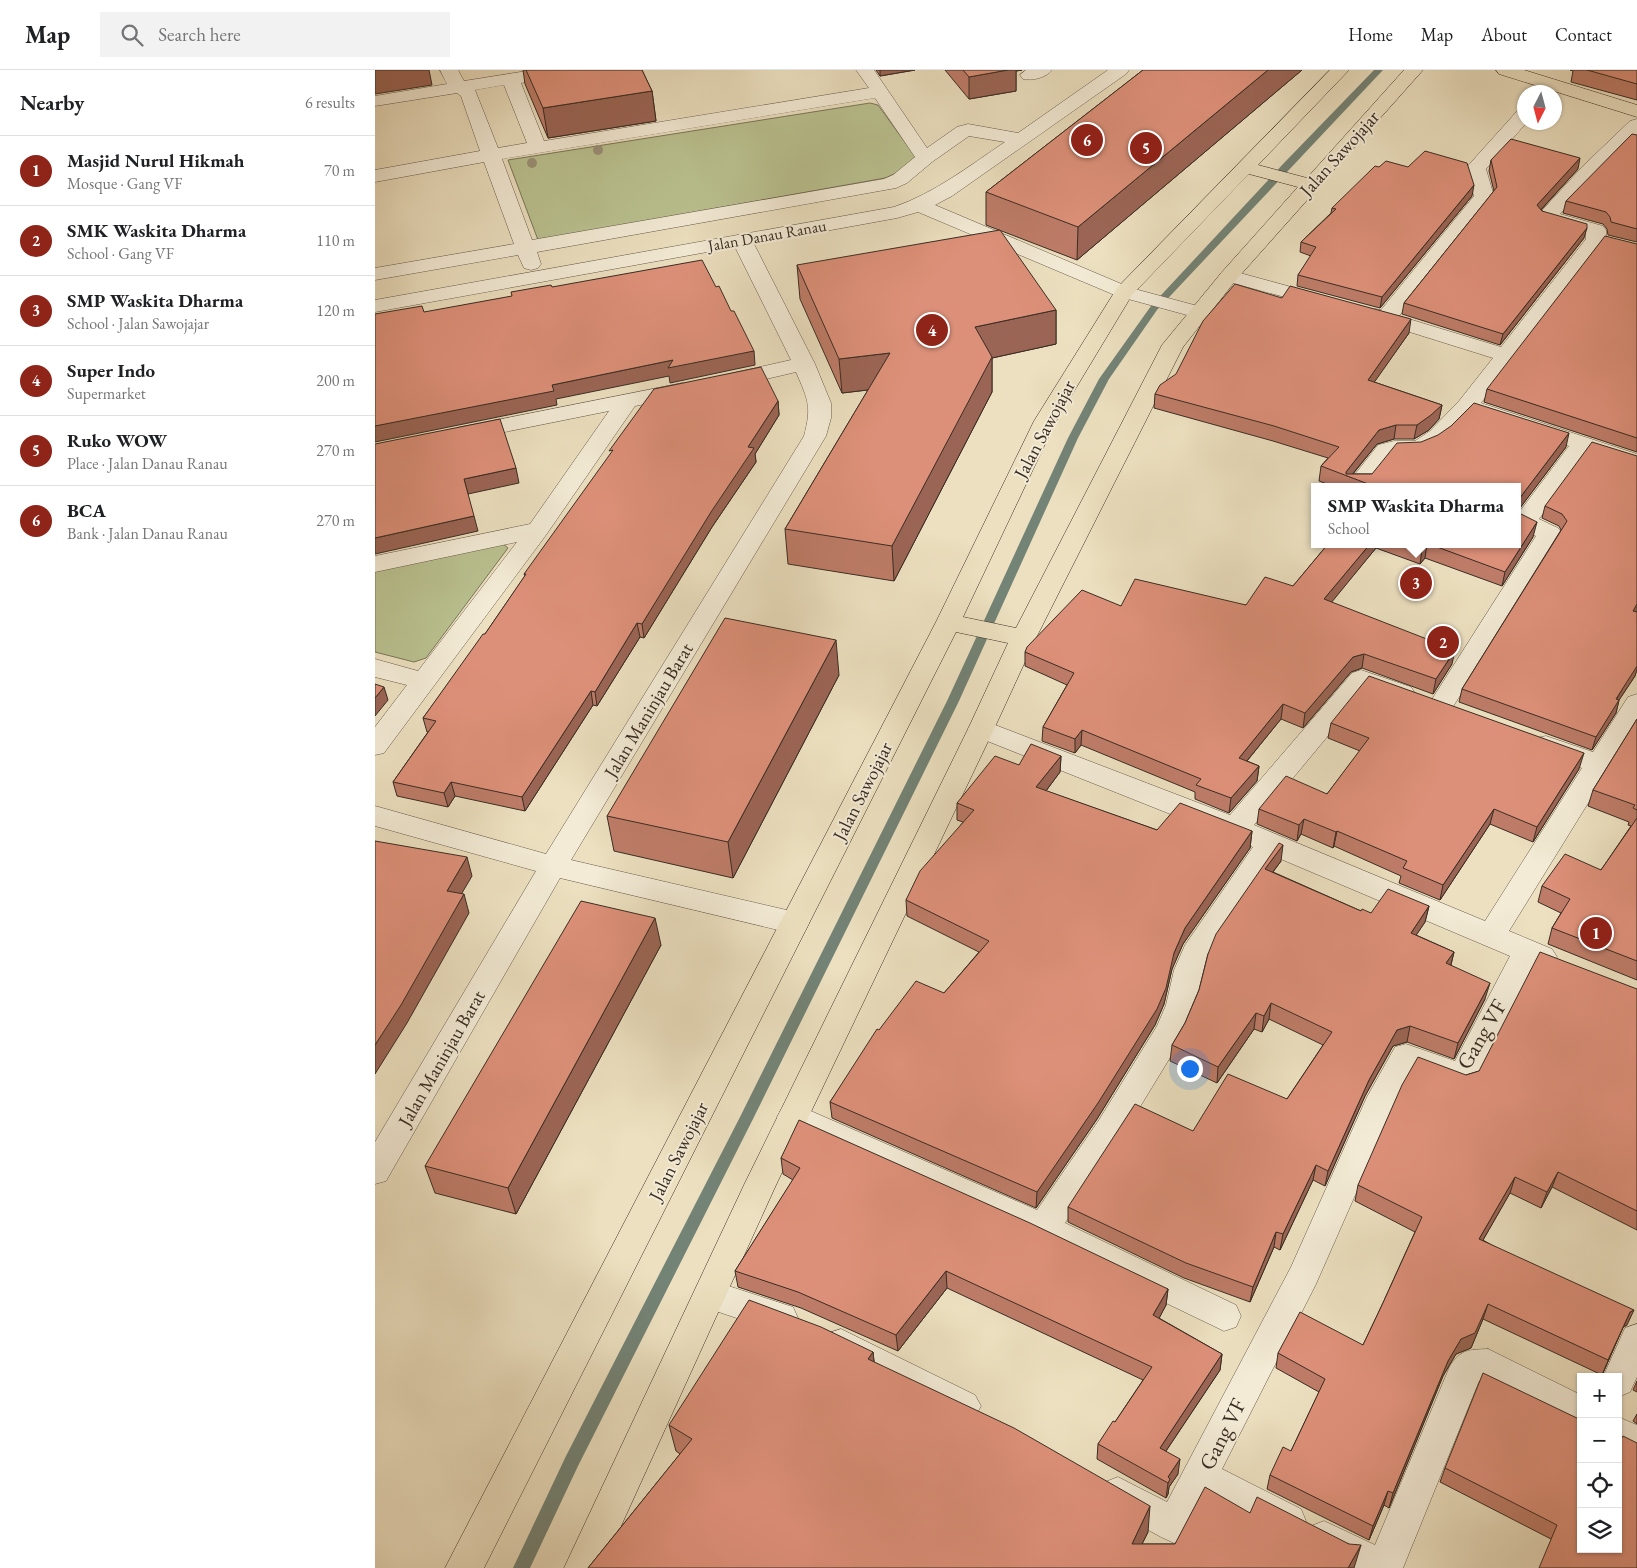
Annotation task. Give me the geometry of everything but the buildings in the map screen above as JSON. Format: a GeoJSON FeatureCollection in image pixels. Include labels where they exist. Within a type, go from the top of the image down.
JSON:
{"type":"FeatureCollection","features":[{"type":"Feature","properties":{"kind":"main road","name":"Jalan Sawojajar"},"geometry":{"type":"LineString","coordinates":[[463,1568],[795,923],[960,625],[1045,420],[1129,293],[1252,169],[1340,70]]}},
{"type":"Feature","properties":{"kind":"main road","name":"Jalan Sawojajar"},"geometry":{"type":"LineString","coordinates":[[583,1568],[793,1117],[981,729],[1013,636],[1173,345],[1186,309],[1229,276],[1300,182],[1414,70]]}},
{"type":"Feature","properties":{"kind":"main road"},"geometry":{"type":"LineString","coordinates":[[1505,70],[1539,85]]}},
{"type":"Feature","properties":{"kind":"main road"},"geometry":{"type":"LineString","coordinates":[[1562,92],[1637,111]]}},
{"type":"Feature","properties":{"kind":"main road"},"geometry":{"type":"LineString","coordinates":[[1252,169],[1300,182]]}},
{"type":"Feature","properties":{"kind":"main road"},"geometry":{"type":"LineString","coordinates":[[960,625],[1013,636]]}},
{"type":"Feature","properties":{"kind":"street"},"geometry":{"type":"LineString","coordinates":[[449,70],[452,79],[469,94],[536,278]]}},
{"type":"Feature","properties":{"kind":"street"},"geometry":{"type":"LineString","coordinates":[[375,101],[566,70]]}},
{"type":"Feature","properties":{"kind":"street"},"geometry":{"type":"LineString","coordinates":[[865,70],[925,158]]}},
{"type":"Feature","properties":{"kind":"street","name":"Jalan Danau Ranau"},"geometry":{"type":"LineString","coordinates":[[375,306],[897,212],[919,205],[945,192],[1120,70]]}},
{"type":"Feature","properties":{"kind":"street"},"geometry":{"type":"LineString","coordinates":[[1081,77],[1099,84]]}},
{"type":"Feature","properties":{"kind":"street"},"geometry":{"type":"LineString","coordinates":[[511,79],[537,148]]}},
{"type":"Feature","properties":{"kind":"street"},"geometry":{"type":"LineString","coordinates":[[375,176],[490,155],[880,92]]}},
{"type":"Feature","properties":{"kind":"street"},"geometry":{"type":"LineString","coordinates":[[1386,318],[1484,196],[1476,168],[1517,122]]}},
{"type":"Feature","properties":{"kind":"street"},"geometry":{"type":"LineString","coordinates":[[1359,483],[1386,450],[1391,447],[1417,447],[1427,444],[1467,406],[1505,355],[1604,241],[1596,230],[1547,216],[1589,171],[1637,125]]}},
{"type":"Feature","properties":{"kind":"street"},"geometry":{"type":"LineString","coordinates":[[375,274],[889,184],[900,179],[925,158],[968,130],[1021,139]]}},
{"type":"Feature","properties":{"kind":"street"},"geometry":{"type":"LineString","coordinates":[[919,205],[1129,293],[1186,309]]}},
{"type":"Feature","properties":{"kind":"street","name":"Jalan Maninjau Barat"},"geometry":{"type":"LineString","coordinates":[[375,1171],[553,866],[815,436],[820,418],[820,404],[805,364],[742,240]]}},
{"type":"Feature","properties":{"kind":"street"},"geometry":{"type":"LineString","coordinates":[[1229,276],[1386,318],[1505,355]]}},
{"type":"Feature","properties":{"kind":"street"},"geometry":{"type":"LineString","coordinates":[[443,438],[805,364]]}},
{"type":"Feature","properties":{"kind":"street"},"geometry":{"type":"LineString","coordinates":[[375,746],[538,530],[627,401]]}},
{"type":"Feature","properties":{"kind":"street"},"geometry":{"type":"LineString","coordinates":[[1467,406],[1582,445],[1637,461]]}},
{"type":"Feature","properties":{"kind":"street"},"geometry":{"type":"LineString","coordinates":[[1235,828],[1361,679],[1450,710],[1551,533],[1525,521],[1582,445]]}},
{"type":"Feature","properties":{"kind":"street"},"geometry":{"type":"LineString","coordinates":[[375,564],[538,530]]}},
{"type":"Feature","properties":{"kind":"street"},"geometry":{"type":"LineString","coordinates":[[375,668],[424,681]]}},
{"type":"Feature","properties":{"kind":"street"},"geometry":{"type":"LineString","coordinates":[[1491,936],[1637,703]]}},
{"type":"Feature","properties":{"kind":"street"},"geometry":{"type":"LineString","coordinates":[[981,729],[1235,828],[1563,965]]}},
{"type":"Feature","properties":{"kind":"street"},"geometry":{"type":"LineString","coordinates":[[1524,737],[1599,764]]}},
{"type":"Feature","properties":{"kind":"street"},"geometry":{"type":"LineString","coordinates":[[375,816],[553,866],[795,923]]}},
{"type":"Feature","properties":{"kind":"street"},"geometry":{"type":"LineString","coordinates":[[1043,1228],[1110,1129],[1171,1030],[1181,1005],[1189,970],[1200,945],[1271,843]]}},
{"type":"Feature","properties":{"kind":"street","name":"Gang VF"},"geometry":{"type":"LineString","coordinates":[[1090,1477],[1167,1538],[1304,1274],[1383,1097],[1405,1056],[1461,1077],[1527,951]]}},
{"type":"Feature","properties":{"kind":"street"},"geometry":{"type":"LineString","coordinates":[[793,1117],[1043,1228],[1224,1316]]}},
{"type":"Feature","properties":{"kind":"street"},"geometry":{"type":"LineString","coordinates":[[710,1296],[809,1330],[946,1396],[988,1420]]}},
{"type":"Feature","properties":{"kind":"street"},"geometry":{"type":"LineString","coordinates":[[1622,1373],[1637,1339]]}},
{"type":"Feature","properties":{"kind":"street"},"geometry":{"type":"LineString","coordinates":[[1200,1476],[1382,1568],[1462,1376],[1470,1366],[1489,1365],[1577,1411]]}},
{"type":"Feature","properties":{"kind":"street"},"geometry":{"type":"LineString","coordinates":[[1622,1435],[1637,1443]]}},
{"type":"Feature","properties":{"kind":"green space"},"geometry":{"type":"Polygon","coordinates":[[[870,103],[878,105],[915,156],[913,160],[898,172],[885,178],[538,240],[508,160],[870,103]]]}},
{"type":"Feature","properties":{"kind":"green space"},"geometry":{"type":"Polygon","coordinates":[[[502,543],[508,548],[426,658],[414,662],[375,652],[375,571],[502,543]]]}},
{"type":"Feature","properties":{"kind":"waterway"},"geometry":{"type":"LineString","coordinates":[[521,1568],[572,1461],[746,1119],[953,701],[1073,438],[1104,379],[1154,308],[1287,165],[1379,70]]}},
{"type":"Feature","properties":{"kind":"place","name":"BCA"},"geometry":{"type":"Point","coordinates":[1087,140]}},
{"type":"Feature","properties":{"kind":"place","name":"Ruko WOW"},"geometry":{"type":"Point","coordinates":[1146,148]}},
{"type":"Feature","properties":{"kind":"place","name":"Super Indo"},"geometry":{"type":"Point","coordinates":[932,330]}},
{"type":"Feature","properties":{"kind":"place","name":"SMP Waskita Dharma"},"geometry":{"type":"Point","coordinates":[1416,583]}},
{"type":"Feature","properties":{"kind":"place","name":"SMK Waskita Dharma"},"geometry":{"type":"Point","coordinates":[1443,642]}},
{"type":"Feature","properties":{"kind":"place","name":"Masjid Nurul Hikmah"},"geometry":{"type":"Point","coordinates":[1596,933]}}]}
